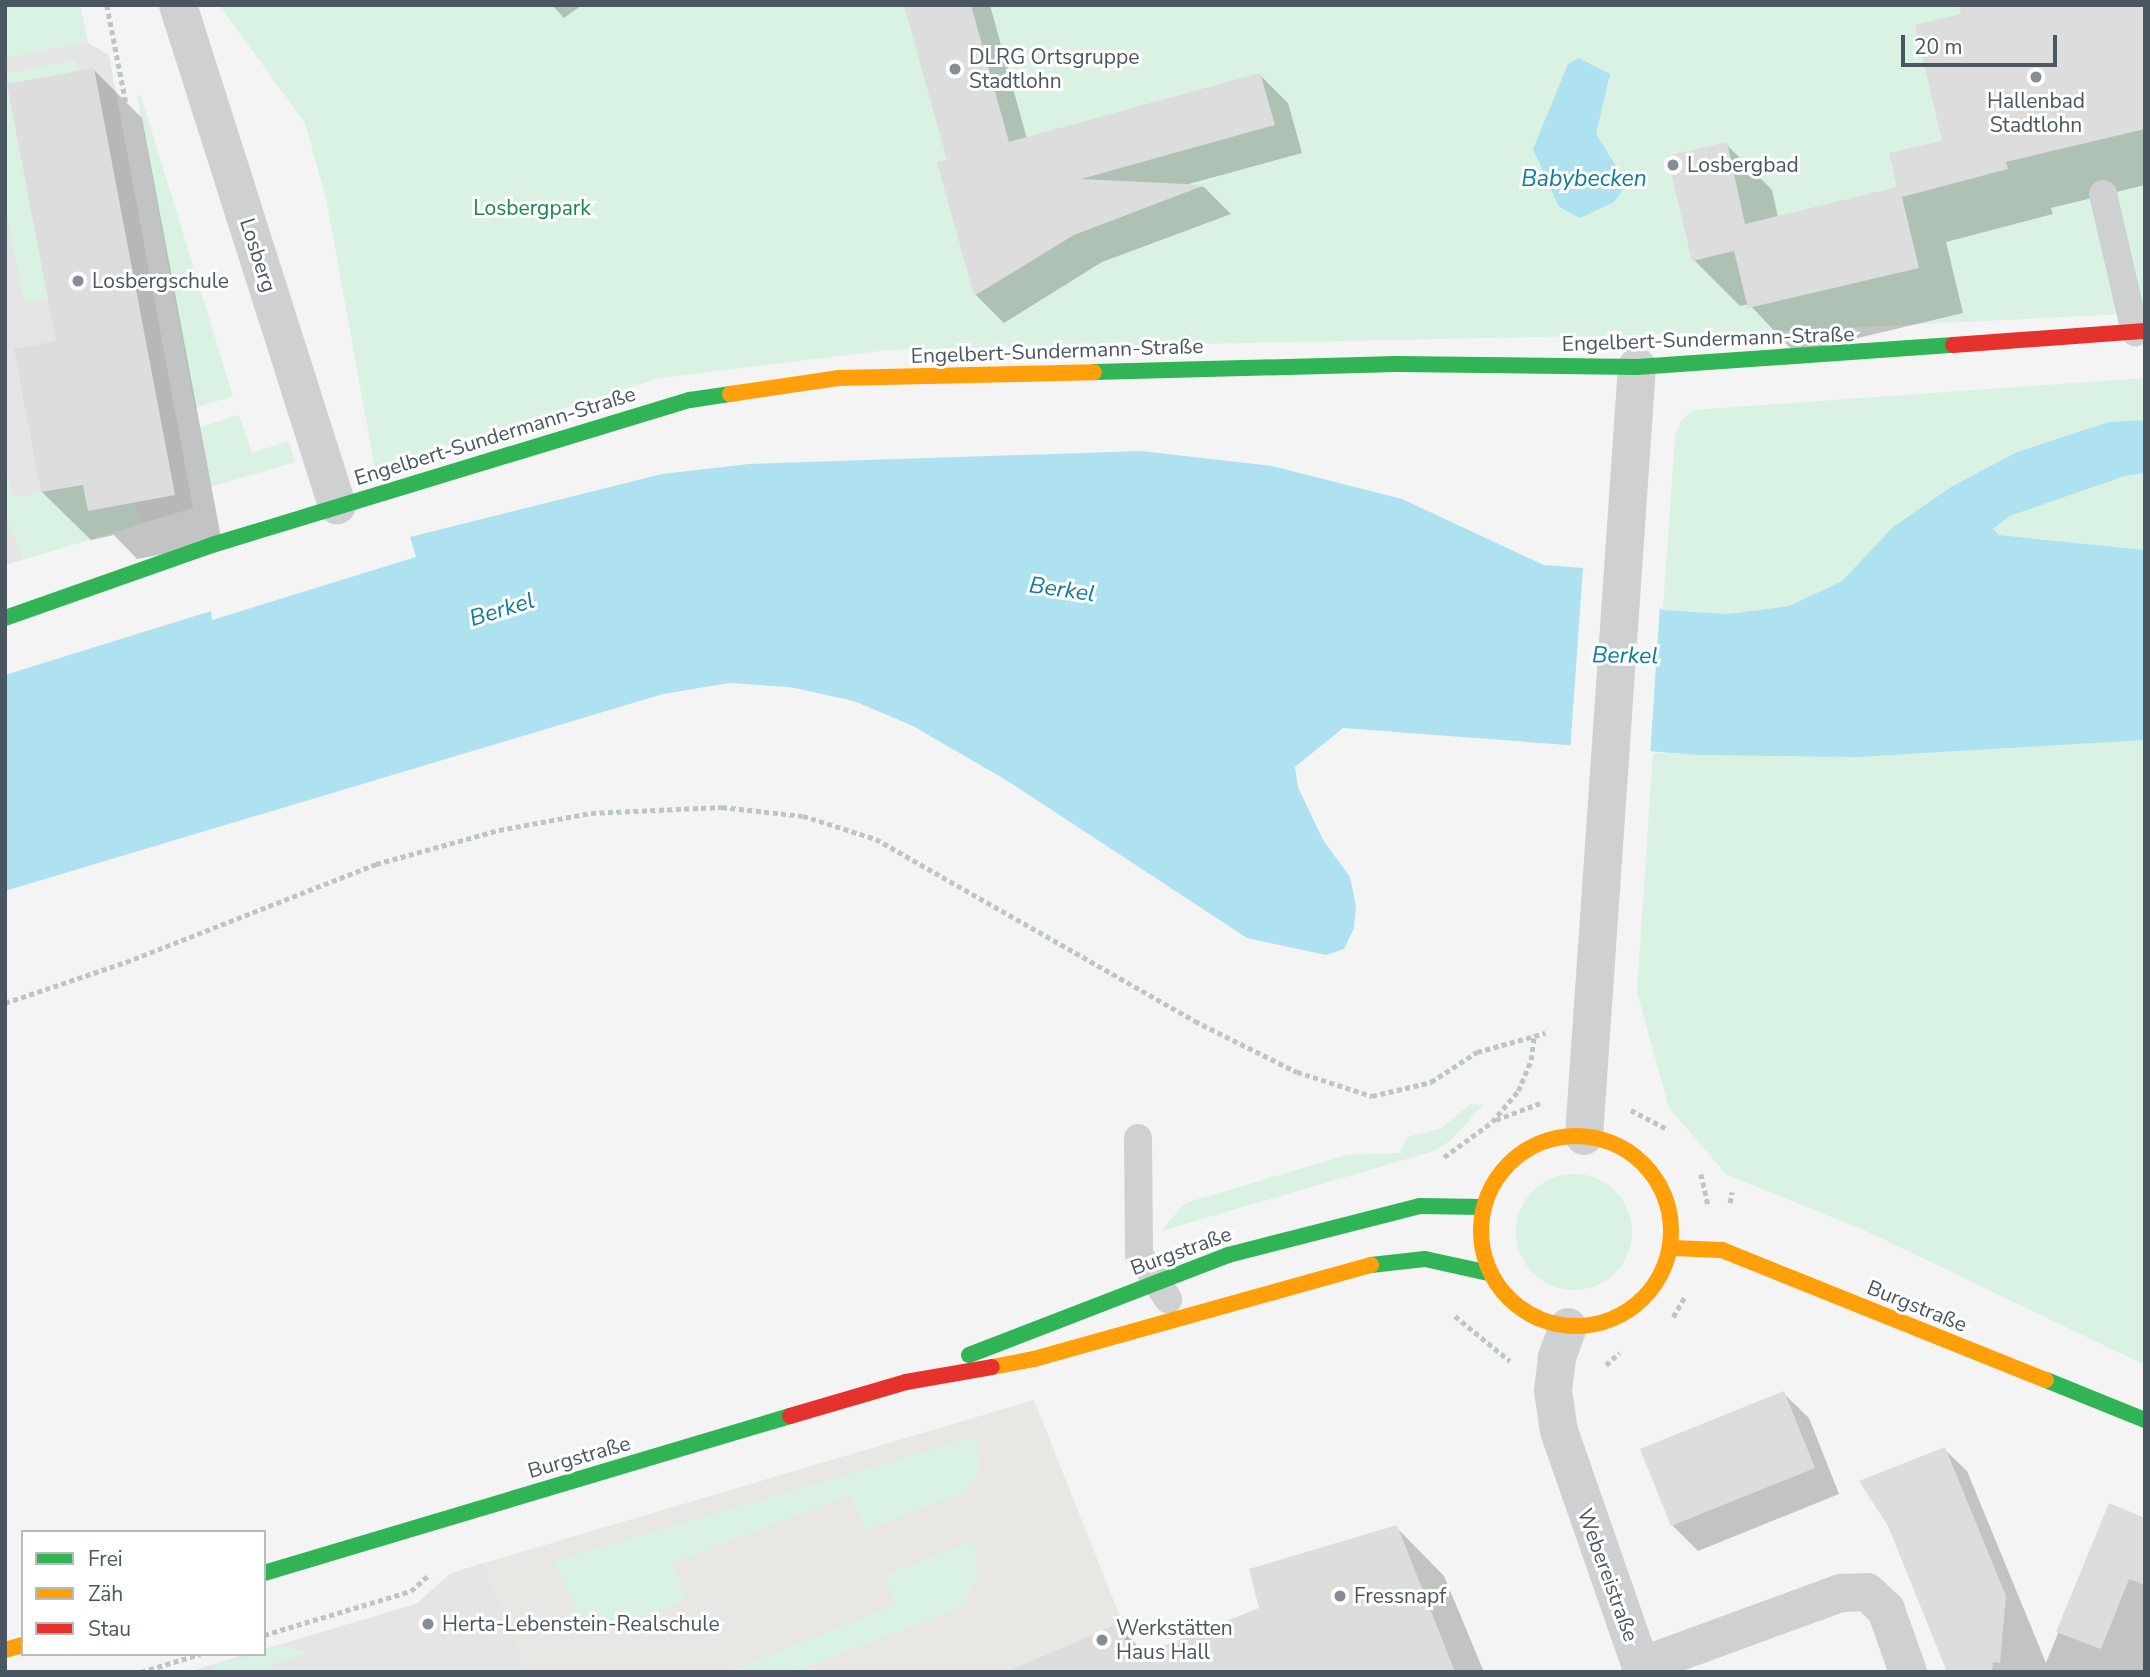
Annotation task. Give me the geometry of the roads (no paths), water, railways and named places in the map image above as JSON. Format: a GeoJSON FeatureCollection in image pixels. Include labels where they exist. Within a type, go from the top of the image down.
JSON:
{"type":"FeatureCollection","features":[{"type":"Feature","properties":{"kind":"main road","name":"Engelbert-Sundermann-Straße"},"geometry":{"type":"LineString","coordinates":[[5,618],[212,545],[337,505],[690,400],[838,378],[1382,364],[1637,367],[2140,332]]}},
{"type":"Feature","properties":{"kind":"main road"},"geometry":{"type":"LineString","coordinates":[[1584,1136],[1622,1147],[1652,1173],[1670,1208],[1671,1248],[1658,1281],[1634,1308],[1603,1323],[1567,1327],[1535,1318],[1508,1300],[1489,1273],[1480,1241],[1483,1207],[1497,1177],[1520,1153],[1550,1138],[1584,1136]]}},
{"type":"Feature","properties":{"kind":"main road","name":"Burgstraße"},"geometry":{"type":"LineString","coordinates":[[266,1572],[906,1382],[1228,1255],[1420,1206],[1483,1207]]}},
{"type":"Feature","properties":{"kind":"main road","name":"Burgstraße"},"geometry":{"type":"LineString","coordinates":[[1671,1248],[1722,1250],[2145,1420]]}},
{"type":"Feature","properties":{"kind":"main road","name":"Burgstraße"},"geometry":{"type":"LineString","coordinates":[[906,1382],[1034,1360],[1357,1266],[1424,1259],[1489,1273]]}},
{"type":"Feature","properties":{"kind":"street","name":"Losberg"},"geometry":{"type":"LineString","coordinates":[[178,5],[337,505]]}},
{"type":"Feature","properties":{"kind":"street"},"geometry":{"type":"LineString","coordinates":[[1584,1136],[1609,811],[1622,571],[1637,367]]}},
{"type":"Feature","properties":{"kind":"street","name":"Webereistraße"},"geometry":{"type":"LineString","coordinates":[[1567,1327],[1557,1358],[1553,1391],[1559,1431],[1641,1665],[1841,1593],[1867,1592],[1886,1610],[1908,1672]]}},
{"type":"Feature","properties":{"kind":"lane"},"geometry":{"type":"LineString","coordinates":[[2103,194],[2140,332]]}},
{"type":"Feature","properties":{"kind":"lane"},"geometry":{"type":"LineString","coordinates":[[1139,1138],[1139,1254],[1160,1281],[1176,1317]]}},
{"type":"Feature","properties":{"kind":"water","name":"Babybecken"},"geometry":{"type":"Polygon","coordinates":[[[1579,58],[1610,74],[1596,134],[1624,179],[1624,188],[1614,202],[1580,218],[1559,207],[1533,149],[1568,64],[1579,58]]]}},
{"type":"Feature","properties":{"kind":"water","name":"Berkel"},"geometry":{"type":"Polygon","coordinates":[[[2145,420],[2145,473],[2125,476],[2010,516],[1993,529],[1999,535],[2145,550],[2145,740],[1859,757],[1700,755],[1343,728],[1295,767],[1298,787],[1323,840],[1350,877],[1356,906],[1354,928],[1344,949],[1326,955],[1247,938],[1006,780],[913,726],[854,701],[790,687],[729,683],[663,694],[5,891],[5,675],[211,611],[212,620],[416,557],[410,537],[662,474],[749,464],[1141,451],[1272,466],[1402,499],[1544,565],[1583,568],[1663,610],[1728,614],[1789,606],[1842,581],[1893,527],[1951,487],[2017,452],[2109,422],[2145,420]]]}},
{"type":"Feature","properties":{"kind":"place","name":"DLRG Ortsgruppe Stadtlohn"},"geometry":{"type":"Point","coordinates":[955,69]}},
{"type":"Feature","properties":{"kind":"place","name":"Hallenbad Stadtlohn"},"geometry":{"type":"Point","coordinates":[2036,77]}},
{"type":"Feature","properties":{"kind":"place","name":"Losbergbad"},"geometry":{"type":"Point","coordinates":[1673,165]}},
{"type":"Feature","properties":{"kind":"place","name":"Losbergschule"},"geometry":{"type":"Point","coordinates":[78,281]}},
{"type":"Feature","properties":{"kind":"place","name":"Fressnapf"},"geometry":{"type":"Point","coordinates":[1340,1596]}},
{"type":"Feature","properties":{"kind":"place","name":"Herta-Lebenstein-Realschule"},"geometry":{"type":"Point","coordinates":[428,1624]}},
{"type":"Feature","properties":{"kind":"place","name":"Werkstätten Haus Hall"},"geometry":{"type":"Point","coordinates":[1102,1640]}},
{"type":"Feature","properties":{"kind":"park label","name":"Losbergpark"},"geometry":{"type":"Point","coordinates":[532,208]}}]}
